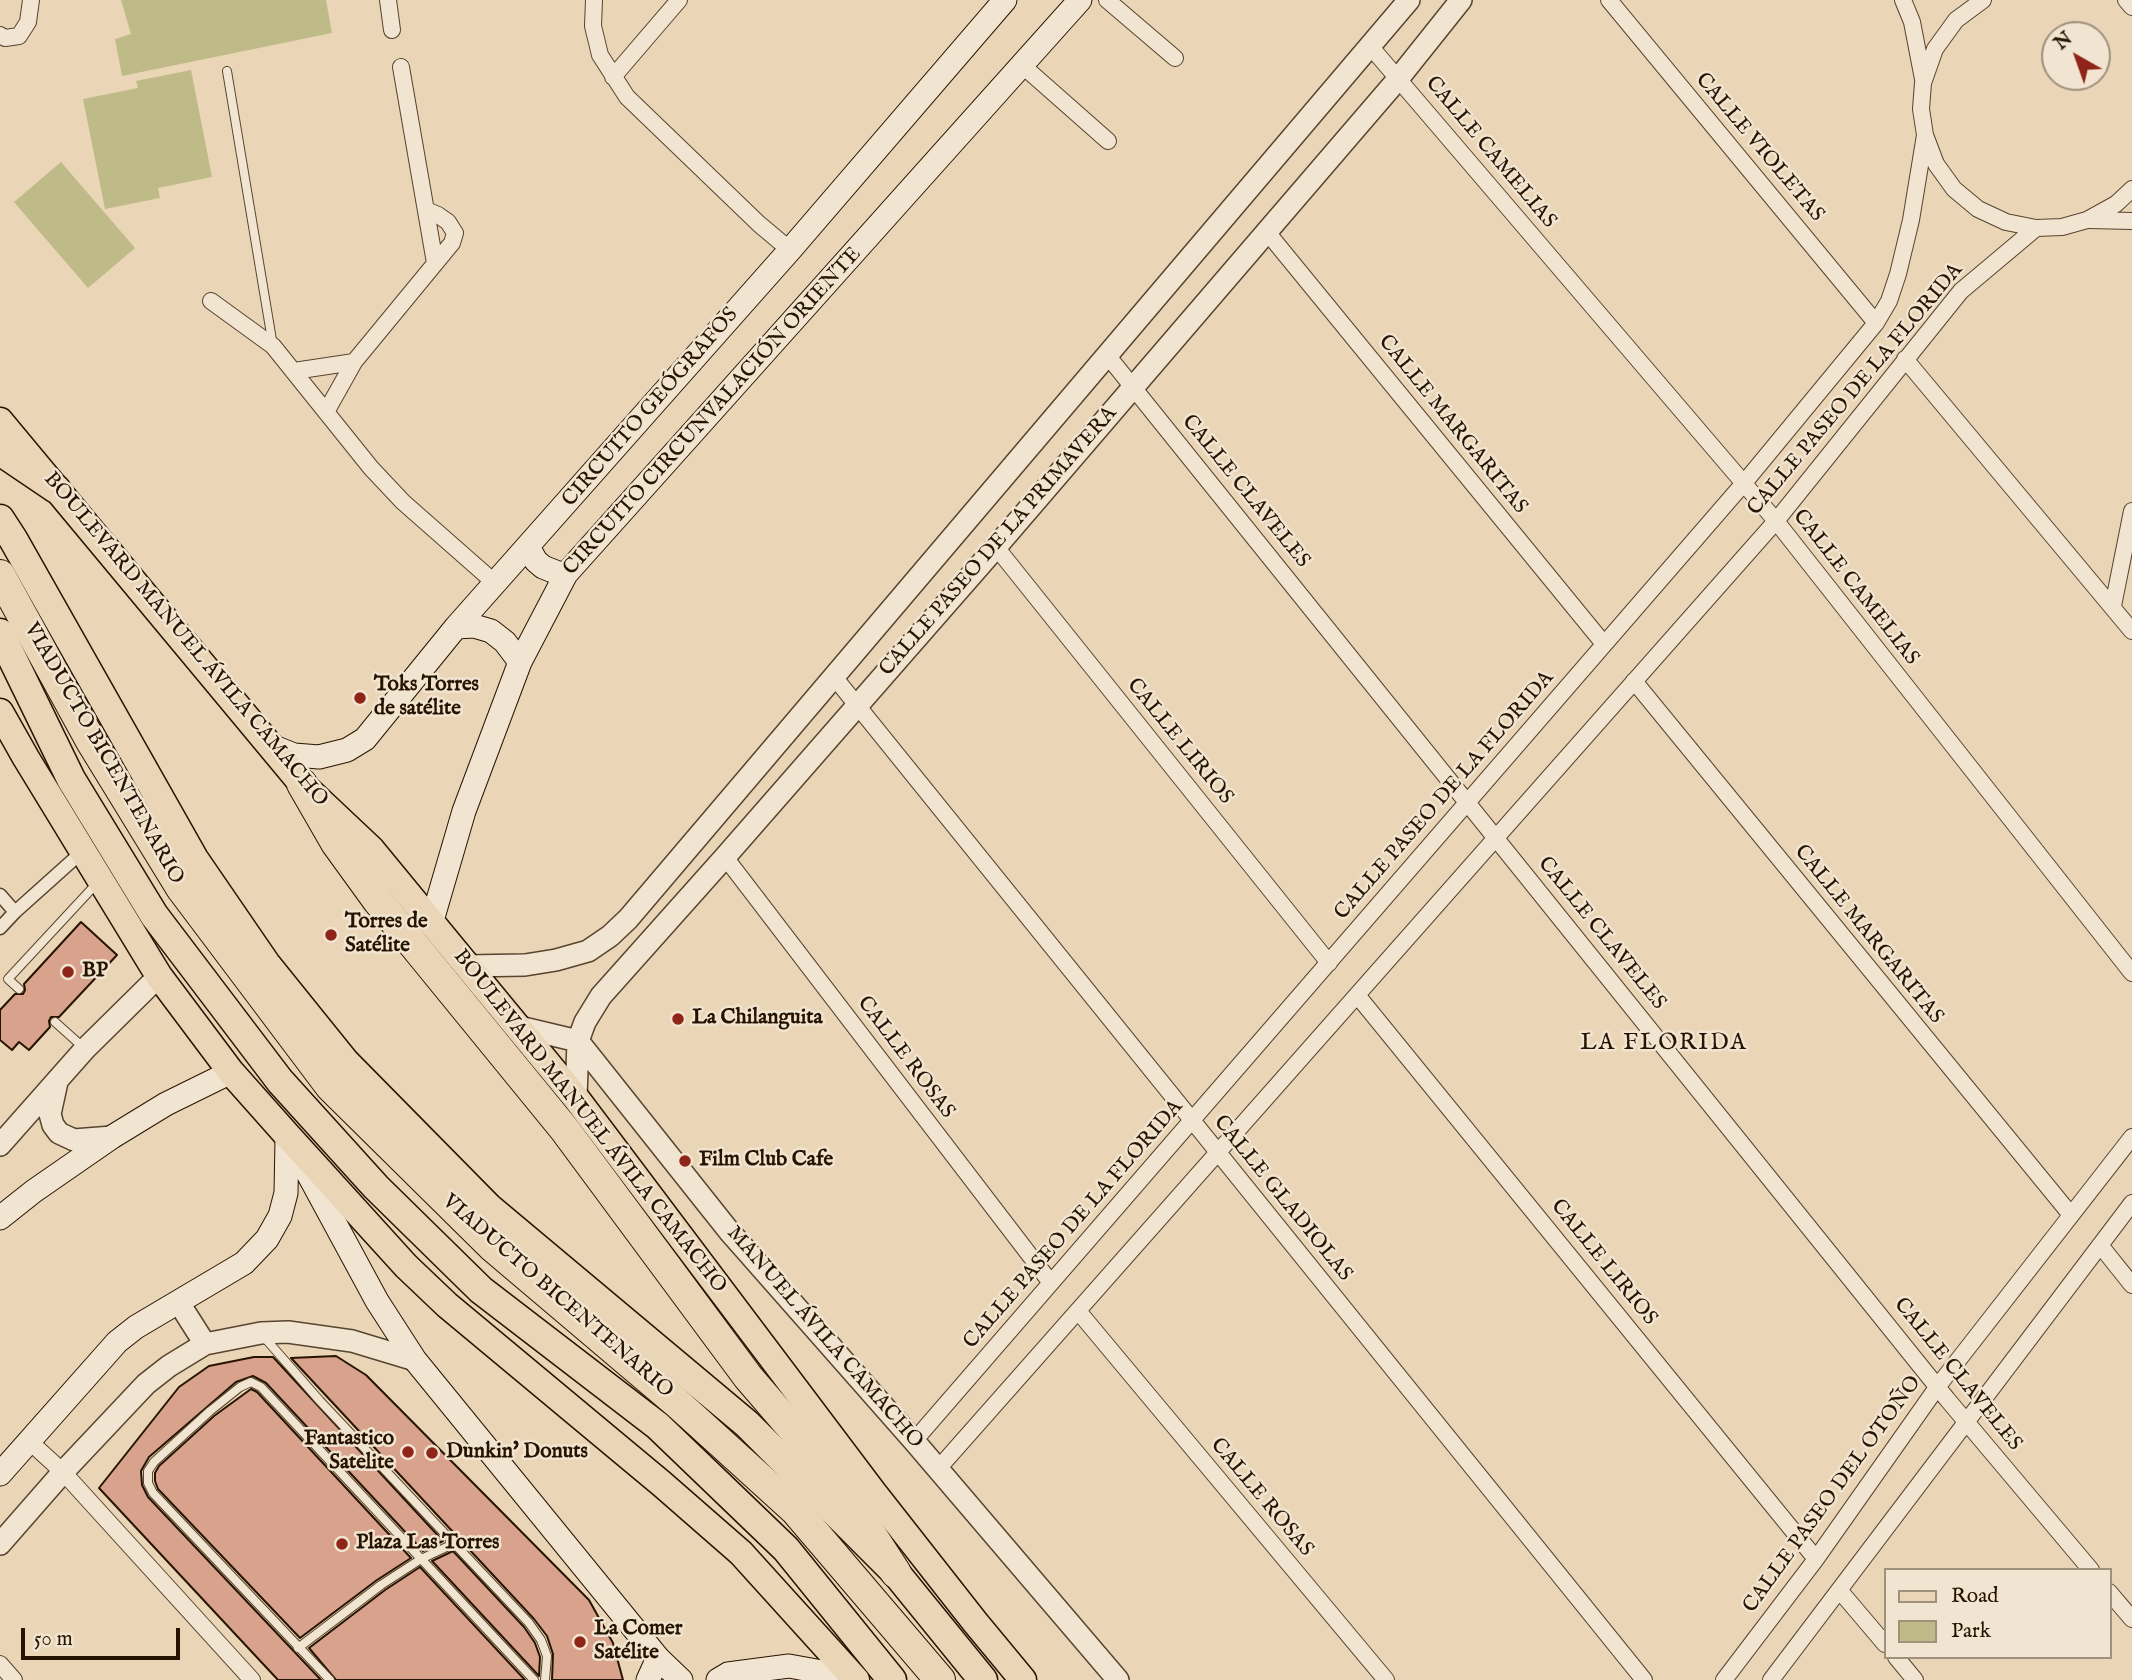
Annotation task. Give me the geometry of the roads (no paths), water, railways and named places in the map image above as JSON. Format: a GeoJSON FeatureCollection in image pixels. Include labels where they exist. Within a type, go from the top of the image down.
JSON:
{"type":"FeatureCollection","features":[{"type":"Feature","properties":{"kind":"highway"},"geometry":{"type":"LineString","coordinates":[[0,451],[56,489]]}},
{"type":"Feature","properties":{"kind":"highway"},"geometry":{"type":"LineString","coordinates":[[0,519],[194,859],[266,964],[345,1062],[489,1208],[747,1424],[896,1573],[983,1680]]}},
{"type":"Feature","properties":{"kind":"highway","name":"VIADUCTO BICENTENARIO"},"geometry":{"type":"LineString","coordinates":[[0,575],[92,743],[181,888],[330,1086],[493,1247],[676,1402],[796,1511],[940,1680]]}},
{"type":"Feature","properties":{"kind":"highway"},"geometry":{"type":"LineString","coordinates":[[0,633],[71,779],[154,915],[280,1082],[376,1187],[481,1290],[657,1426],[786,1549],[892,1680]]}},
{"type":"Feature","properties":{"kind":"highway"},"geometry":{"type":"LineString","coordinates":[[302,784],[336,843],[378,901],[565,1130],[748,1377],[834,1477],[896,1573]]}},
{"type":"Feature","properties":{"kind":"main road","name":"CIRCUITO GEÓGRAFOS"},"geometry":{"type":"LineString","coordinates":[[269,745],[293,754],[319,757],[347,750],[365,738],[456,626],[790,250],[1004,0]]}},
{"type":"Feature","properties":{"kind":"main road","name":"CIRCUITO CIRCUNVALACIÓN ORIENTE"},"geometry":{"type":"LineString","coordinates":[[431,924],[464,811],[520,662],[566,573],[1080,0]]}},
{"type":"Feature","properties":{"kind":"main road","name":"BOULEVARD MANUEL ÁVILA CAMACHO"},"geometry":{"type":"LineString","coordinates":[[0,421],[302,784],[371,849],[576,1098],[873,1492],[1023,1680]]}},
{"type":"Feature","properties":{"kind":"main road"},"geometry":{"type":"LineString","coordinates":[[528,547],[531,555],[542,567],[566,573]]}},
{"type":"Feature","properties":{"kind":"main road"},"geometry":{"type":"LineString","coordinates":[[456,626],[474,626],[491,631],[505,642],[520,662]]}},
{"type":"Feature","properties":{"kind":"main road"},"geometry":{"type":"LineString","coordinates":[[0,712],[159,976],[231,1072],[406,1266],[447,1305],[652,1475],[741,1553],[855,1679]]}},
{"type":"Feature","properties":{"kind":"main road"},"geometry":{"type":"LineString","coordinates":[[0,1218],[34,1191],[112,1138],[166,1104],[231,1072]]}},
{"type":"Feature","properties":{"kind":"main road"},"geometry":{"type":"LineString","coordinates":[[0,1475],[117,1342],[136,1326],[180,1303],[244,1263],[267,1239],[280,1216],[286,1194],[287,1135]]}},
{"type":"Feature","properties":{"kind":"main road"},"geometry":{"type":"LineString","coordinates":[[287,1135],[377,1301],[415,1360],[658,1658],[681,1680]]}},
{"type":"Feature","properties":{"kind":"main road"},"geometry":{"type":"LineString","coordinates":[[648,1680],[658,1658]]}},
{"type":"Feature","properties":{"kind":"main road"},"geometry":{"type":"LineString","coordinates":[[718,1680],[727,1674],[789,1666],[855,1679]]}},
{"type":"Feature","properties":{"kind":"street"},"geometry":{"type":"LineString","coordinates":[[0,35],[5,38],[19,36],[28,22],[31,0]]}},
{"type":"Feature","properties":{"kind":"street"},"geometry":{"type":"LineString","coordinates":[[388,0],[392,30]]}},
{"type":"Feature","properties":{"kind":"street"},"geometry":{"type":"LineString","coordinates":[[594,0],[593,26],[600,55],[627,97],[790,250]]}},
{"type":"Feature","properties":{"kind":"street"},"geometry":{"type":"LineString","coordinates":[[613,77],[679,0]]}},
{"type":"Feature","properties":{"kind":"street"},"geometry":{"type":"LineString","coordinates":[[1107,0],[1175,58]]}},
{"type":"Feature","properties":{"kind":"street","name":"CALLE PASEO DE LA PRIMAVERA"},"geometry":{"type":"LineString","coordinates":[[466,966],[525,965],[588,951],[628,919],[1409,0]]}},
{"type":"Feature","properties":{"kind":"street","name":"CALLE PASEO DE LA PRIMAVERA"},"geometry":{"type":"LineString","coordinates":[[576,1098],[578,1041],[585,1022],[601,996],[857,708],[1398,79],[1461,0]]}},
{"type":"Feature","properties":{"kind":"street","name":"CALLE VIOLETAS"},"geometry":{"type":"LineString","coordinates":[[1609,0],[1876,323]]}},
{"type":"Feature","properties":{"kind":"street"},"geometry":{"type":"LineString","coordinates":[[1903,0],[1912,22],[1923,83],[1921,109],[1925,135],[1936,164],[1954,189],[1978,209],[2006,222],[2036,228],[2087,220],[2132,220]]}},
{"type":"Feature","properties":{"kind":"street"},"geometry":{"type":"LineString","coordinates":[[1923,83],[1935,49],[1956,20],[1983,0]]}},
{"type":"Feature","properties":{"kind":"street"},"geometry":{"type":"LineString","coordinates":[[2126,0],[2132,7]]}},
{"type":"Feature","properties":{"kind":"street","name":"CALLE CAMELIAS"},"geometry":{"type":"LineString","coordinates":[[1370,46],[1776,521],[2132,973]]}},
{"type":"Feature","properties":{"kind":"street"},"geometry":{"type":"LineString","coordinates":[[1023,66],[1108,141]]}},
{"type":"Feature","properties":{"kind":"street"},"geometry":{"type":"LineString","coordinates":[[401,67],[435,263]]}},
{"type":"Feature","properties":{"kind":"street","name":"CALLE PASEO DE LA FLORIDA"},"geometry":{"type":"LineString","coordinates":[[914,1441],[1744,483],[1876,323],[1889,300],[1898,274],[1911,220],[1925,135]]}},
{"type":"Feature","properties":{"kind":"street"},"geometry":{"type":"LineString","coordinates":[[2087,220],[2116,204],[2132,189]]}},
{"type":"Feature","properties":{"kind":"street"},"geometry":{"type":"LineString","coordinates":[[327,412],[355,362],[452,243],[455,233],[448,222],[426,210]]}},
{"type":"Feature","properties":{"kind":"street","name":"CALLE PASEO DE LA FLORIDA"},"geometry":{"type":"LineString","coordinates":[[937,1469],[1776,521],[1961,291],[2036,228]]}},
{"type":"Feature","properties":{"kind":"street","name":"CALLE MARGARITAS"},"geometry":{"type":"LineString","coordinates":[[1267,232],[1604,644]]}},
{"type":"Feature","properties":{"kind":"street"},"geometry":{"type":"LineString","coordinates":[[211,301],[273,345],[371,468],[403,502],[495,583]]}},
{"type":"Feature","properties":{"kind":"street","name":"CALLE CLAVELES"},"geometry":{"type":"LineString","coordinates":[[1107,355],[1967,1422],[2089,1568]]}},
{"type":"Feature","properties":{"kind":"street"},"geometry":{"type":"LineString","coordinates":[[1905,359],[2132,631]]}},
{"type":"Feature","properties":{"kind":"street"},"geometry":{"type":"LineString","coordinates":[[294,371],[355,362]]}},
{"type":"Feature","properties":{"kind":"street"},"geometry":{"type":"LineString","coordinates":[[2113,606],[2132,511]]}},
{"type":"Feature","properties":{"kind":"street","name":"CALLE LIRIOS"},"geometry":{"type":"LineString","coordinates":[[996,547],[1329,963]]}},
{"type":"Feature","properties":{"kind":"street","name":"CALLE GLADIOLAS"},"geometry":{"type":"LineString","coordinates":[[835,678],[1644,1680]]}},
{"type":"Feature","properties":{"kind":"street","name":"CALLE MARGARITAS"},"geometry":{"type":"LineString","coordinates":[[1634,681],[2071,1214]]}},
{"type":"Feature","properties":{"kind":"street"},"geometry":{"type":"LineString","coordinates":[[0,928],[83,851]]}},
{"type":"Feature","properties":{"kind":"street","name":"CALLE ROSAS"},"geometry":{"type":"LineString","coordinates":[[725,857],[1051,1283]]}},
{"type":"Feature","properties":{"kind":"street"},"geometry":{"type":"LineString","coordinates":[[0,895],[15,912]]}},
{"type":"Feature","properties":{"kind":"street"},"geometry":{"type":"LineString","coordinates":[[0,1145],[85,1049],[159,976]]}},
{"type":"Feature","properties":{"kind":"street","name":"CALLE LIRIOS"},"geometry":{"type":"LineString","coordinates":[[1357,995],[1816,1559]]}},
{"type":"Feature","properties":{"kind":"street"},"geometry":{"type":"LineString","coordinates":[[515,1026],[578,1041]]}},
{"type":"Feature","properties":{"kind":"street","name":"MANUEL ÁVILA CAMACHO"},"geometry":{"type":"LineString","coordinates":[[578,1041],[729,1231],[914,1441],[1118,1680]]}},
{"type":"Feature","properties":{"kind":"street"},"geometry":{"type":"LineString","coordinates":[[57,1080],[50,1114],[59,1133],[74,1140],[112,1138]]}},
{"type":"Feature","properties":{"kind":"street","name":"CALLE PASEO DEL OTOÑO"},"geometry":{"type":"LineString","coordinates":[[1724,1680],[1816,1559],[1938,1386],[2132,1137]]}},
{"type":"Feature","properties":{"kind":"street"},"geometry":{"type":"LineString","coordinates":[[1771,1680],[2132,1203]]}},
{"type":"Feature","properties":{"kind":"street"},"geometry":{"type":"LineString","coordinates":[[2100,1245],[2132,1284]]}},
{"type":"Feature","properties":{"kind":"street"},"geometry":{"type":"LineString","coordinates":[[180,1303],[205,1344]]}},
{"type":"Feature","properties":{"kind":"street","name":"CALLE ROSAS"},"geometry":{"type":"LineString","coordinates":[[1077,1311],[1386,1680]]}},
{"type":"Feature","properties":{"kind":"street"},"geometry":{"type":"LineString","coordinates":[[0,1545],[63,1472],[146,1384],[205,1344],[261,1333],[288,1332],[352,1341],[415,1360]]}},
{"type":"Feature","properties":{"kind":"street"},"geometry":{"type":"LineString","coordinates":[[29,1441],[63,1472],[252,1680]]}},
{"type":"Feature","properties":{"kind":"street"},"geometry":{"type":"LineString","coordinates":[[1840,1591],[1884,1643]]}},
{"type":"Feature","properties":{"kind":"street"},"geometry":{"type":"LineString","coordinates":[[2111,1594],[2132,1619]]}},
{"type":"Feature","properties":{"kind":"street"},"geometry":{"type":"LineString","coordinates":[[1898,1659],[1915,1680]]}},
{"type":"Feature","properties":{"kind":"street"},"geometry":{"type":"LineString","coordinates":[[0,1664],[15,1680]]}},
{"type":"Feature","properties":{"kind":"lane"},"geometry":{"type":"LineString","coordinates":[[226,71],[273,345]]}},
{"type":"Feature","properties":{"kind":"lane"},"geometry":{"type":"LineString","coordinates":[[19,989],[8,979],[100,880]]}},
{"type":"Feature","properties":{"kind":"lane"},"geometry":{"type":"LineString","coordinates":[[55,1022],[85,1049]]}},
{"type":"Feature","properties":{"kind":"lane"},"geometry":{"type":"LineString","coordinates":[[261,1333],[320,1401],[529,1623],[541,1640],[547,1656],[545,1680]]}},
{"type":"Feature","properties":{"kind":"lane"},"geometry":{"type":"LineString","coordinates":[[330,1680],[153,1493],[148,1483],[148,1471],[154,1462],[210,1410],[251,1382],[261,1387],[534,1680]]}},
{"type":"Feature","properties":{"kind":"lane"},"geometry":{"type":"LineString","coordinates":[[298,1648],[381,1585],[421,1559],[453,1544]]}},
{"type":"Feature","properties":{"kind":"place","name":"Toks Torres de satélite"},"geometry":{"type":"Point","coordinates":[360,698]}},
{"type":"Feature","properties":{"kind":"place","name":"Torres de Satélite"},"geometry":{"type":"Point","coordinates":[331,935]}},
{"type":"Feature","properties":{"kind":"place","name":"BP"},"geometry":{"type":"Point","coordinates":[68,972]}},
{"type":"Feature","properties":{"kind":"place","name":"La Chilanguita"},"geometry":{"type":"Point","coordinates":[678,1019]}},
{"type":"Feature","properties":{"kind":"place","name":"Film Club Cafe"},"geometry":{"type":"Point","coordinates":[685,1161]}},
{"type":"Feature","properties":{"kind":"place","name":"Fantastico Satelite"},"geometry":{"type":"Point","coordinates":[408,1452]}},
{"type":"Feature","properties":{"kind":"place","name":"Dunkin' Donuts"},"geometry":{"type":"Point","coordinates":[432,1453]}},
{"type":"Feature","properties":{"kind":"place","name":"Plaza Las Torres"},"geometry":{"type":"Point","coordinates":[342,1544]}},
{"type":"Feature","properties":{"kind":"place","name":"La Comer Satélite"},"geometry":{"type":"Point","coordinates":[580,1642]}},
{"type":"Feature","properties":{"kind":"district","name":"LA FLORIDA"},"geometry":{"type":"Point","coordinates":[1664,1044]}}]}
